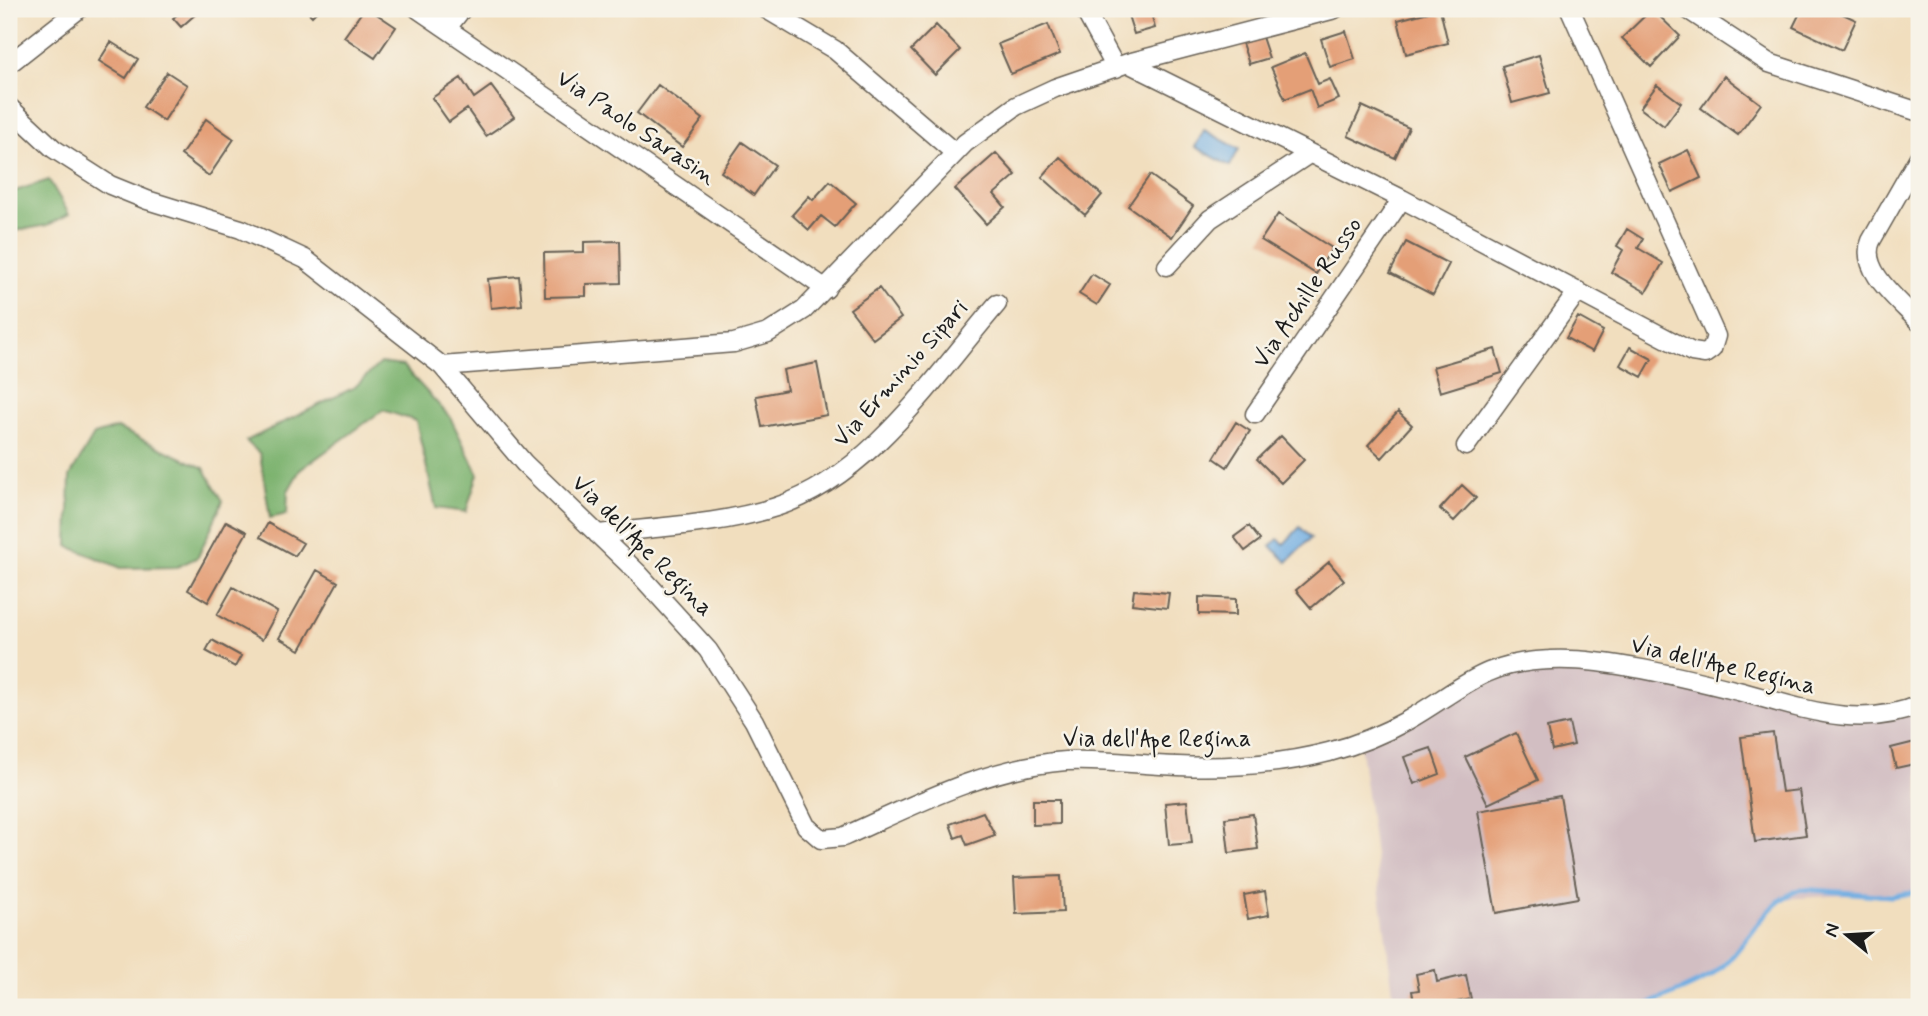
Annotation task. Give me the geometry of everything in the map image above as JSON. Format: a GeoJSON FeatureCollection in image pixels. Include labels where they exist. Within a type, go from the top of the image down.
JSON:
{"type":"FeatureCollection","features":[{"type":"Feature","properties":{"kind":"street"},"geometry":{"type":"LineString","coordinates":[[9,64],[79,9]]}},
{"type":"Feature","properties":{"kind":"street","name":"Via Paolo Sarasin"},"geometry":{"type":"LineString","coordinates":[[418,9],[826,289]]}},
{"type":"Feature","properties":{"kind":"street"},"geometry":{"type":"LineString","coordinates":[[447,28],[462,9]]}},
{"type":"Feature","properties":{"kind":"street"},"geometry":{"type":"LineString","coordinates":[[766,9],[835,50],[955,153]]}},
{"type":"Feature","properties":{"kind":"street"},"geometry":{"type":"LineString","coordinates":[[1084,9],[1122,65],[1402,199],[1699,355],[1713,349],[1716,336],[1570,9]]}},
{"type":"Feature","properties":{"kind":"street"},"geometry":{"type":"LineString","coordinates":[[442,366],[742,341],[768,333],[788,321],[826,289],[955,153],[985,126],[1016,106],[1055,88],[1122,65],[1335,9]]}},
{"type":"Feature","properties":{"kind":"street"},"geometry":{"type":"LineString","coordinates":[[1687,9],[1769,63],[1919,112]]}},
{"type":"Feature","properties":{"kind":"street","name":"Via dell'Ape Regina"},"geometry":{"type":"LineString","coordinates":[[9,107],[65,157],[110,185],[147,200],[241,229],[305,259],[442,366],[524,463],[597,534],[708,650],[754,721],[806,826],[813,834],[825,840],[843,837],[974,780],[1038,765],[1086,760],[1241,766],[1329,752],[1406,721],[1487,671],[1522,662],[1567,660],[1682,677],[1837,716],[1883,717],[1919,705]]}},
{"type":"Feature","properties":{"kind":"street"},"geometry":{"type":"LineString","coordinates":[[1167,266],[1210,219],[1309,154]]}},
{"type":"Feature","properties":{"kind":"street"},"geometry":{"type":"LineString","coordinates":[[1919,157],[1871,241],[1867,256],[1871,269],[1919,323]]}},
{"type":"Feature","properties":{"kind":"street","name":"Via Achille Russo"},"geometry":{"type":"LineString","coordinates":[[1255,414],[1402,199]]}},
{"type":"Feature","properties":{"kind":"street"},"geometry":{"type":"LineString","coordinates":[[1466,446],[1578,291]]}},
{"type":"Feature","properties":{"kind":"street","name":"Via Erminio Sipari"},"geometry":{"type":"LineString","coordinates":[[597,534],[746,514],[787,503],[824,485],[854,464],[884,435],[997,304]]}},
{"type":"Feature","properties":{"kind":"shaded area"},"geometry":{"type":"Polygon","coordinates":[[[1586,662],[1868,717],[1919,705],[1919,891],[1780,899],[1712,974],[1642,1007],[1395,1007],[1360,742],[1476,676],[1586,662]]]}},
{"type":"Feature","properties":{"kind":"green space"},"geometry":{"type":"Polygon","coordinates":[[[49,180],[69,214],[48,225],[9,232],[9,193],[49,180]]]}},
{"type":"Feature","properties":{"kind":"green space"},"geometry":{"type":"Polygon","coordinates":[[[380,363],[403,366],[450,417],[478,474],[466,512],[436,508],[416,421],[383,410],[300,470],[288,491],[287,514],[270,518],[260,454],[246,441],[355,387],[380,363]]]}},
{"type":"Feature","properties":{"kind":"green space"},"geometry":{"type":"Polygon","coordinates":[[[117,428],[204,468],[223,501],[198,557],[177,567],[121,568],[68,546],[70,476],[94,435],[117,428]]]}},
{"type":"Feature","properties":{"kind":"water"},"geometry":{"type":"Polygon","coordinates":[[[1204,130],[1239,149],[1230,166],[1195,147],[1204,130]]]}},
{"type":"Feature","properties":{"kind":"water"},"geometry":{"type":"Polygon","coordinates":[[[1300,527],[1311,538],[1287,562],[1271,546],[1278,539],[1284,544],[1300,527]]]}},
{"type":"Feature","properties":{"kind":"building"},"geometry":{"type":"Polygon","coordinates":[[[184,9],[193,9],[197,13],[181,27],[173,18],[184,9]]]}},
{"type":"Feature","properties":{"kind":"building"},"geometry":{"type":"Polygon","coordinates":[[[305,9],[319,9],[312,16],[305,9]]]}},
{"type":"Feature","properties":{"kind":"building"},"geometry":{"type":"Polygon","coordinates":[[[364,9],[369,9],[396,27],[375,58],[344,37],[364,9]]]}},
{"type":"Feature","properties":{"kind":"building"},"geometry":{"type":"Polygon","coordinates":[[[1126,9],[1150,9],[1155,28],[1134,34],[1126,9]]]}},
{"type":"Feature","properties":{"kind":"building"},"geometry":{"type":"Polygon","coordinates":[[[1440,9],[1448,43],[1406,54],[1398,20],[1440,9]]]}},
{"type":"Feature","properties":{"kind":"building"},"geometry":{"type":"Polygon","coordinates":[[[1652,9],[1680,36],[1651,67],[1622,38],[1652,9]]]}},
{"type":"Feature","properties":{"kind":"building"},"geometry":{"type":"Polygon","coordinates":[[[1802,9],[1832,9],[1856,20],[1842,50],[1793,27],[1802,9]]]}},
{"type":"Feature","properties":{"kind":"building"},"geometry":{"type":"Polygon","coordinates":[[[1048,24],[1060,54],[1011,74],[998,44],[1048,24]]]}},
{"type":"Feature","properties":{"kind":"building"},"geometry":{"type":"Polygon","coordinates":[[[936,25],[960,50],[935,75],[911,50],[936,25]]]}},
{"type":"Feature","properties":{"kind":"building"},"geometry":{"type":"Polygon","coordinates":[[[1346,31],[1355,59],[1330,67],[1321,39],[1346,31]]]}},
{"type":"Feature","properties":{"kind":"building"},"geometry":{"type":"Polygon","coordinates":[[[1262,37],[1269,58],[1249,64],[1242,43],[1262,37]]]}},
{"type":"Feature","properties":{"kind":"building"},"geometry":{"type":"Polygon","coordinates":[[[111,42],[138,59],[126,78],[99,61],[111,42]]]}},
{"type":"Feature","properties":{"kind":"building"},"geometry":{"type":"Polygon","coordinates":[[[1305,53],[1318,84],[1330,79],[1339,99],[1317,108],[1310,89],[1285,99],[1271,67],[1305,53]]]}},
{"type":"Feature","properties":{"kind":"building"},"geometry":{"type":"Polygon","coordinates":[[[1539,55],[1550,93],[1512,103],[1502,66],[1539,55]]]}},
{"type":"Feature","properties":{"kind":"building"},"geometry":{"type":"Polygon","coordinates":[[[167,72],[187,85],[164,121],[143,107],[167,72]]]}},
{"type":"Feature","properties":{"kind":"building"},"geometry":{"type":"Polygon","coordinates":[[[1724,76],[1761,104],[1738,135],[1701,108],[1724,76]]]}},
{"type":"Feature","properties":{"kind":"building"},"geometry":{"type":"Polygon","coordinates":[[[461,78],[474,98],[491,86],[514,117],[486,136],[467,109],[449,122],[432,98],[461,78]]]}},
{"type":"Feature","properties":{"kind":"building"},"geometry":{"type":"Polygon","coordinates":[[[658,85],[703,119],[682,147],[637,113],[658,85]]]}},
{"type":"Feature","properties":{"kind":"building"},"geometry":{"type":"Polygon","coordinates":[[[1657,85],[1681,103],[1664,126],[1640,108],[1657,85]]]}},
{"type":"Feature","properties":{"kind":"building"},"geometry":{"type":"Polygon","coordinates":[[[1362,106],[1409,128],[1395,158],[1348,136],[1362,106]]]}},
{"type":"Feature","properties":{"kind":"building"},"geometry":{"type":"Polygon","coordinates":[[[206,119],[234,139],[209,176],[181,155],[206,119]]]}},
{"type":"Feature","properties":{"kind":"building"},"geometry":{"type":"Polygon","coordinates":[[[742,142],[775,165],[754,195],[721,172],[742,142]]]}},
{"type":"Feature","properties":{"kind":"building"},"geometry":{"type":"Polygon","coordinates":[[[1688,150],[1701,178],[1672,192],[1659,164],[1688,150]]]}},
{"type":"Feature","properties":{"kind":"building"},"geometry":{"type":"Polygon","coordinates":[[[996,153],[1016,175],[994,194],[1005,207],[986,224],[955,189],[996,153]]]}},
{"type":"Feature","properties":{"kind":"building"},"geometry":{"type":"Polygon","coordinates":[[[1060,157],[1102,195],[1085,215],[1042,177],[1060,157]]]}},
{"type":"Feature","properties":{"kind":"building"},"geometry":{"type":"Polygon","coordinates":[[[1150,175],[1193,206],[1172,237],[1128,206],[1150,175]]]}},
{"type":"Feature","properties":{"kind":"building"},"geometry":{"type":"Polygon","coordinates":[[[830,181],[856,203],[835,227],[821,216],[809,230],[792,215],[809,196],[813,200],[830,181]]]}},
{"type":"Feature","properties":{"kind":"building"},"geometry":{"type":"Polygon","coordinates":[[[1278,214],[1332,248],[1316,274],[1261,240],[1278,214]]]}},
{"type":"Feature","properties":{"kind":"building"},"geometry":{"type":"Polygon","coordinates":[[[1627,229],[1643,239],[1638,248],[1663,263],[1646,292],[1611,272],[1623,250],[1617,246],[1627,229]]]}},
{"type":"Feature","properties":{"kind":"building"},"geometry":{"type":"Polygon","coordinates":[[[620,241],[621,283],[586,284],[586,296],[545,297],[544,253],[584,252],[584,242],[620,241]]]}},
{"type":"Feature","properties":{"kind":"building"},"geometry":{"type":"Polygon","coordinates":[[[1406,242],[1449,264],[1433,295],[1390,273],[1406,242]]]}},
{"type":"Feature","properties":{"kind":"building"},"geometry":{"type":"Polygon","coordinates":[[[1092,274],[1110,285],[1097,305],[1079,294],[1092,274]]]}},
{"type":"Feature","properties":{"kind":"building"},"geometry":{"type":"Polygon","coordinates":[[[519,276],[522,305],[491,308],[488,279],[519,276]]]}},
{"type":"Feature","properties":{"kind":"building"},"geometry":{"type":"Polygon","coordinates":[[[879,288],[901,318],[873,339],[850,309],[879,288]]]}},
{"type":"Feature","properties":{"kind":"building"},"geometry":{"type":"Polygon","coordinates":[[[1578,317],[1603,331],[1592,352],[1566,338],[1578,317]]]}},
{"type":"Feature","properties":{"kind":"building"},"geometry":{"type":"Polygon","coordinates":[[[1630,347],[1652,359],[1642,377],[1620,365],[1630,347]]]}},
{"type":"Feature","properties":{"kind":"building"},"geometry":{"type":"Polygon","coordinates":[[[1495,349],[1502,373],[1440,392],[1433,367],[1495,349]]]}},
{"type":"Feature","properties":{"kind":"building"},"geometry":{"type":"Polygon","coordinates":[[[817,363],[827,415],[762,427],[756,396],[787,390],[783,370],[817,363]]]}},
{"type":"Feature","properties":{"kind":"building"},"geometry":{"type":"Polygon","coordinates":[[[1398,412],[1412,425],[1382,458],[1368,445],[1398,412]]]}},
{"type":"Feature","properties":{"kind":"building"},"geometry":{"type":"Polygon","coordinates":[[[1236,422],[1250,431],[1227,467],[1214,458],[1236,422]]]}},
{"type":"Feature","properties":{"kind":"building"},"geometry":{"type":"Polygon","coordinates":[[[1281,436],[1304,460],[1281,483],[1257,459],[1281,436]]]}},
{"type":"Feature","properties":{"kind":"building"},"geometry":{"type":"Polygon","coordinates":[[[1462,485],[1476,498],[1454,521],[1440,509],[1462,485]]]}},
{"type":"Feature","properties":{"kind":"building"},"geometry":{"type":"Polygon","coordinates":[[[226,521],[247,532],[208,602],[188,590],[226,521]]]}},
{"type":"Feature","properties":{"kind":"building"},"geometry":{"type":"Polygon","coordinates":[[[268,523],[303,543],[295,556],[260,537],[268,523]]]}},
{"type":"Feature","properties":{"kind":"building"},"geometry":{"type":"Polygon","coordinates":[[[1249,526],[1260,540],[1245,551],[1234,537],[1249,526]]]}},
{"type":"Feature","properties":{"kind":"building"},"geometry":{"type":"Polygon","coordinates":[[[1329,562],[1344,580],[1311,608],[1296,590],[1329,562]]]}},
{"type":"Feature","properties":{"kind":"building"},"geometry":{"type":"Polygon","coordinates":[[[317,570],[338,582],[300,650],[279,638],[317,570]]]}},
{"type":"Feature","properties":{"kind":"building"},"geometry":{"type":"Polygon","coordinates":[[[233,587],[277,612],[262,640],[217,615],[233,587]]]}},
{"type":"Feature","properties":{"kind":"building"},"geometry":{"type":"Polygon","coordinates":[[[1134,590],[1169,593],[1167,608],[1132,604],[1134,590]]]}},
{"type":"Feature","properties":{"kind":"building"},"geometry":{"type":"Polygon","coordinates":[[[1199,597],[1236,599],[1236,615],[1199,614],[1199,597]]]}},
{"type":"Feature","properties":{"kind":"building"},"geometry":{"type":"Polygon","coordinates":[[[212,640],[241,656],[235,667],[206,651],[212,640]]]}},
{"type":"Feature","properties":{"kind":"building"},"geometry":{"type":"Polygon","coordinates":[[[1569,723],[1574,745],[1552,750],[1547,728],[1569,723]]]}},
{"type":"Feature","properties":{"kind":"building"},"geometry":{"type":"Polygon","coordinates":[[[1516,733],[1538,780],[1488,804],[1465,757],[1516,733]]]}},
{"type":"Feature","properties":{"kind":"building"},"geometry":{"type":"Polygon","coordinates":[[[1773,733],[1782,792],[1799,790],[1806,835],[1755,842],[1741,737],[1773,733]]]}},
{"type":"Feature","properties":{"kind":"building"},"geometry":{"type":"Polygon","coordinates":[[[1919,741],[1919,763],[1896,768],[1891,748],[1919,741]]]}},
{"type":"Feature","properties":{"kind":"building"},"geometry":{"type":"Polygon","coordinates":[[[1431,748],[1440,774],[1414,784],[1404,757],[1431,748]]]}},
{"type":"Feature","properties":{"kind":"building"},"geometry":{"type":"Polygon","coordinates":[[[1560,796],[1578,898],[1496,913],[1478,811],[1560,796]]]}},
{"type":"Feature","properties":{"kind":"building"},"geometry":{"type":"Polygon","coordinates":[[[1033,800],[1059,800],[1059,824],[1033,825],[1033,800]]]}},
{"type":"Feature","properties":{"kind":"building"},"geometry":{"type":"Polygon","coordinates":[[[1187,801],[1192,843],[1169,845],[1165,803],[1187,801]]]}},
{"type":"Feature","properties":{"kind":"building"},"geometry":{"type":"Polygon","coordinates":[[[983,812],[995,835],[967,845],[963,835],[955,838],[950,824],[983,812]]]}},
{"type":"Feature","properties":{"kind":"building"},"geometry":{"type":"Polygon","coordinates":[[[1253,814],[1258,849],[1229,853],[1225,818],[1253,814]]]}},
{"type":"Feature","properties":{"kind":"building"},"geometry":{"type":"Polygon","coordinates":[[[1061,876],[1063,912],[1016,914],[1014,878],[1061,876]]]}},
{"type":"Feature","properties":{"kind":"building"},"geometry":{"type":"Polygon","coordinates":[[[1265,891],[1269,915],[1248,919],[1244,895],[1265,891]]]}},
{"type":"Feature","properties":{"kind":"building"},"geometry":{"type":"Polygon","coordinates":[[[1435,970],[1437,982],[1466,975],[1471,999],[1433,1007],[1415,1007],[1412,991],[1419,990],[1416,974],[1435,970]]]}},
{"type":"Feature","properties":{"kind":"waterway"},"geometry":{"type":"LineString","coordinates":[[1642,1007],[1712,975],[1735,953],[1775,905],[1801,889],[1891,896],[1919,892]]}}]}
